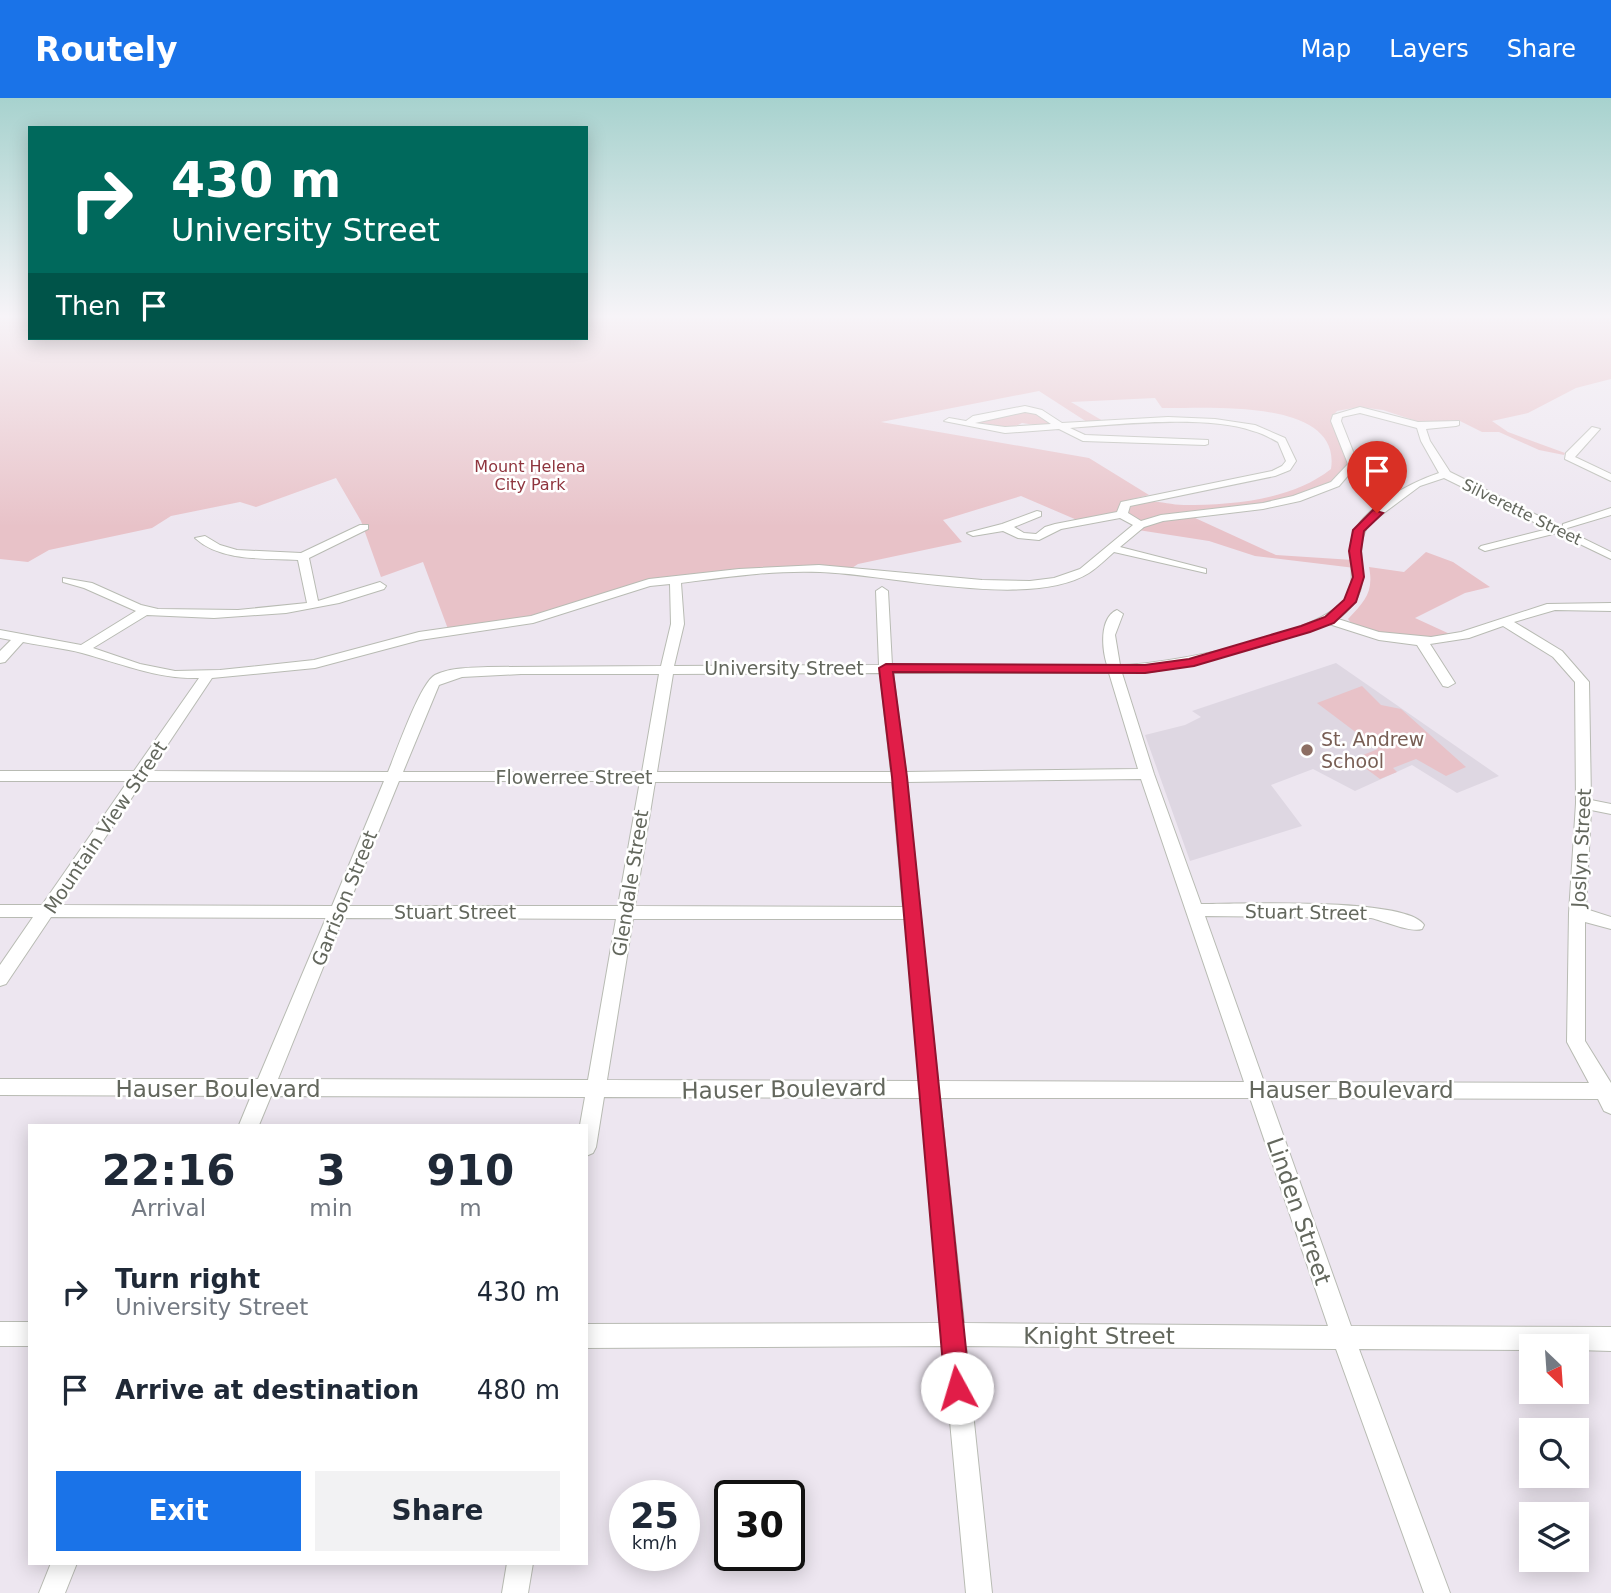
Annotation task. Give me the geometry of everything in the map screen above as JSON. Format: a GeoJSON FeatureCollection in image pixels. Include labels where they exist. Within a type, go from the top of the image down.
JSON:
{"type":"FeatureCollection","features":[{"type":"Feature","properties":{"kind":"street"},"geometry":{"type":"LineString","coordinates":[[968,424],[976,418],[1025,409],[1038,412],[1076,435],[1096,440],[1192,439],[1205,442]]}},
{"type":"Feature","properties":{"kind":"street"},"geometry":{"type":"LineString","coordinates":[[0,634],[83,649],[137,667],[175,675],[208,675],[315,664],[419,636],[533,619],[618,591],[674,579],[789,568],[818,568],[982,584],[1030,585],[1056,581],[1084,571],[1140,525],[1178,515],[1263,506],[1296,499],[1335,484],[1348,473],[1353,464],[1336,421],[1338,415],[1349,411],[1371,410],[1421,425],[1457,423]]}},
{"type":"Feature","properties":{"kind":"street"},"geometry":{"type":"LineString","coordinates":[[949,421],[1010,431],[1138,421],[1227,423],[1271,435],[1284,442],[1291,453],[1289,464],[1275,473],[1130,501],[1123,507],[1122,514]]}},
{"type":"Feature","properties":{"kind":"street","name":"Silverette Street"},"geometry":{"type":"LineString","coordinates":[[1421,425],[1426,446],[1444,467],[1445,474],[1562,528],[1611,556]]}},
{"type":"Feature","properties":{"kind":"street"},"geometry":{"type":"LineString","coordinates":[[1595,429],[1584,437],[1581,447],[1569,455],[1570,458],[1611,478]]}},
{"type":"Feature","properties":{"kind":"street","name":"University Street"},"geometry":{"type":"LineString","coordinates":[[445,675],[521,670],[667,668],[1145,669],[1190,663],[1329,620],[1350,602],[1355,591],[1359,577],[1355,551],[1358,530],[1416,484],[1445,474]]}},
{"type":"Feature","properties":{"kind":"street"},"geometry":{"type":"LineString","coordinates":[[1485,548],[1562,528],[1611,511]]}},
{"type":"Feature","properties":{"kind":"street"},"geometry":{"type":"LineString","coordinates":[[973,533],[1005,527],[1037,514]]}},
{"type":"Feature","properties":{"kind":"street"},"geometry":{"type":"LineString","coordinates":[[1026,550],[1035,545],[1039,537],[1049,529],[1059,526],[1122,514],[1140,525]]}},
{"type":"Feature","properties":{"kind":"street"},"geometry":{"type":"LineString","coordinates":[[201,538],[216,547],[236,552],[303,557],[364,527]]}},
{"type":"Feature","properties":{"kind":"street"},"geometry":{"type":"LineString","coordinates":[[1005,527],[1021,536],[1039,537]]}},
{"type":"Feature","properties":{"kind":"street"},"geometry":{"type":"LineString","coordinates":[[1111,548],[1202,571]]}},
{"type":"Feature","properties":{"kind":"street"},"geometry":{"type":"LineString","coordinates":[[303,557],[313,605]]}},
{"type":"Feature","properties":{"kind":"street","name":"Glendale Street"},"geometry":{"type":"LineString","coordinates":[[588,1136],[647,777],[667,668],[673,653],[679,611],[674,579]]}},
{"type":"Feature","properties":{"kind":"street"},"geometry":{"type":"LineString","coordinates":[[67,580],[89,584],[145,611],[193,614],[250,614],[313,605],[380,586]]}},
{"type":"Feature","properties":{"kind":"street"},"geometry":{"type":"LineString","coordinates":[[882,591],[886,668],[979,1593]]}},
{"type":"Feature","properties":{"kind":"street"},"geometry":{"type":"LineString","coordinates":[[1329,620],[1375,635],[1421,641],[1452,638],[1549,608],[1611,607]]}},
{"type":"Feature","properties":{"kind":"street"},"geometry":{"type":"LineString","coordinates":[[83,649],[145,611]]}},
{"type":"Feature","properties":{"kind":"street","name":"Linden Street"},"geometry":{"type":"LineString","coordinates":[[1117,614],[1110,635],[1114,668],[1147,774],[1343,1337],[1437,1593]]}},
{"type":"Feature","properties":{"kind":"street","name":"Joslyn Street"},"geometry":{"type":"LineString","coordinates":[[1503,621],[1552,649],[1572,665],[1582,682],[1584,803],[1577,913],[1576,1042],[1608,1095]]}},
{"type":"Feature","properties":{"kind":"street"},"geometry":{"type":"LineString","coordinates":[[0,659],[21,637]]}},
{"type":"Feature","properties":{"kind":"street"},"geometry":{"type":"LineString","coordinates":[[1421,641],[1448,683]]}},
{"type":"Feature","properties":{"kind":"street","name":"Mountain View Street"},"geometry":{"type":"LineString","coordinates":[[0,979],[208,675]]}},
{"type":"Feature","properties":{"kind":"street","name":"Garrison Street"},"geometry":{"type":"LineString","coordinates":[[249,1124],[431,687],[445,675]]}},
{"type":"Feature","properties":{"kind":"street"},"geometry":{"type":"LineString","coordinates":[[0,770],[8,776]]}},
{"type":"Feature","properties":{"kind":"street","name":"Flowerree Street"},"geometry":{"type":"LineString","coordinates":[[8,776],[899,777],[1147,774]]}},
{"type":"Feature","properties":{"kind":"street"},"geometry":{"type":"LineString","coordinates":[[1584,803],[1611,809]]}},
{"type":"Feature","properties":{"kind":"street","name":"Stuart Street"},"geometry":{"type":"LineString","coordinates":[[1194,909],[1371,912],[1394,916],[1416,925]]}},
{"type":"Feature","properties":{"kind":"street","name":"Stuart Street"},"geometry":{"type":"LineString","coordinates":[[0,911],[911,913]]}},
{"type":"Feature","properties":{"kind":"street"},"geometry":{"type":"LineString","coordinates":[[1577,913],[1611,923]]}},
{"type":"Feature","properties":{"kind":"street","name":"Hauser Boulevard"},"geometry":{"type":"LineString","coordinates":[[0,1087],[596,1090],[928,1087],[1608,1095]]}},
{"type":"Feature","properties":{"kind":"street"},"geometry":{"type":"LineString","coordinates":[[0,1334],[28,1334]]}},
{"type":"Feature","properties":{"kind":"street","name":"Knight Street"},"geometry":{"type":"LineString","coordinates":[[588,1336],[1611,1339]]}},
{"type":"Feature","properties":{"kind":"street"},"geometry":{"type":"LineString","coordinates":[[52,1593],[63,1565]]}},
{"type":"Feature","properties":{"kind":"street"},"geometry":{"type":"LineString","coordinates":[[515,1593],[520,1565]]}},
{"type":"Feature","properties":{"kind":"shaded area","name":"St. Andrew School"},"geometry":{"type":"Polygon","coordinates":[[[1336,663],[1499,776],[1457,793],[1412,765],[1355,791],[1313,769],[1271,785],[1302,826],[1190,861],[1145,735],[1185,725],[1201,717],[1192,711],[1336,663]]]}},
{"type":"Feature","properties":{"kind":"green space","name":"Mount Helena City Park"},"geometry":{"type":"Polygon","coordinates":[[[0,388],[1577,388],[1528,413],[1492,421],[1508,432],[1565,453],[1564,455],[1539,450],[1499,432],[1482,432],[1458,420],[1422,423],[1383,410],[1359,407],[1337,411],[1331,418],[1348,462],[1347,468],[1327,484],[1304,495],[1278,502],[1141,521],[1128,514],[1127,509],[1141,502],[1222,504],[1261,499],[1298,488],[1331,469],[1329,446],[1315,429],[1294,418],[1267,412],[1162,408],[1155,398],[1071,402],[1103,421],[1087,422],[1039,391],[881,422],[1089,458],[1149,495],[1121,502],[1116,513],[1077,520],[1021,496],[943,520],[962,542],[858,564],[852,568],[784,566],[665,578],[535,617],[448,629],[423,562],[381,577],[361,521],[336,478],[256,507],[240,502],[171,516],[152,528],[49,550],[28,562],[0,559],[0,388]]]}},
{"type":"Feature","properties":{"kind":"green space"},"geometry":{"type":"Polygon","coordinates":[[[1031,411],[1052,423],[1041,426],[1022,423],[1012,428],[976,422],[1031,411]]]}},
{"type":"Feature","properties":{"kind":"green space"},"geometry":{"type":"Polygon","coordinates":[[[1193,517],[1276,555],[1353,560],[1355,568],[1255,556],[1209,541],[1138,530],[1154,523],[1193,517]]]}},
{"type":"Feature","properties":{"kind":"green space"},"geometry":{"type":"Polygon","coordinates":[[[1426,552],[1453,562],[1490,587],[1465,593],[1415,618],[1452,635],[1401,635],[1351,623],[1348,619],[1369,590],[1369,567],[1404,572],[1426,552]]]}},
{"type":"Feature","properties":{"kind":"green space"},"geometry":{"type":"Polygon","coordinates":[[[1362,686],[1381,705],[1401,709],[1466,767],[1446,776],[1416,759],[1393,768],[1397,772],[1380,779],[1353,759],[1378,749],[1317,703],[1362,686]]]}},
{"type":"Feature","properties":{"kind":"place","name":"St. Andrew School"},"geometry":{"type":"Point","coordinates":[1307,750]}},
{"type":"Feature","properties":{"kind":"route"},"geometry":{"type":"LineString","coordinates":[[957,1388],[899,777],[886,668],[1145,669],[1190,663],[1306,629],[1329,620],[1350,602],[1359,577],[1355,551],[1358,530],[1377,513]]}}]}
